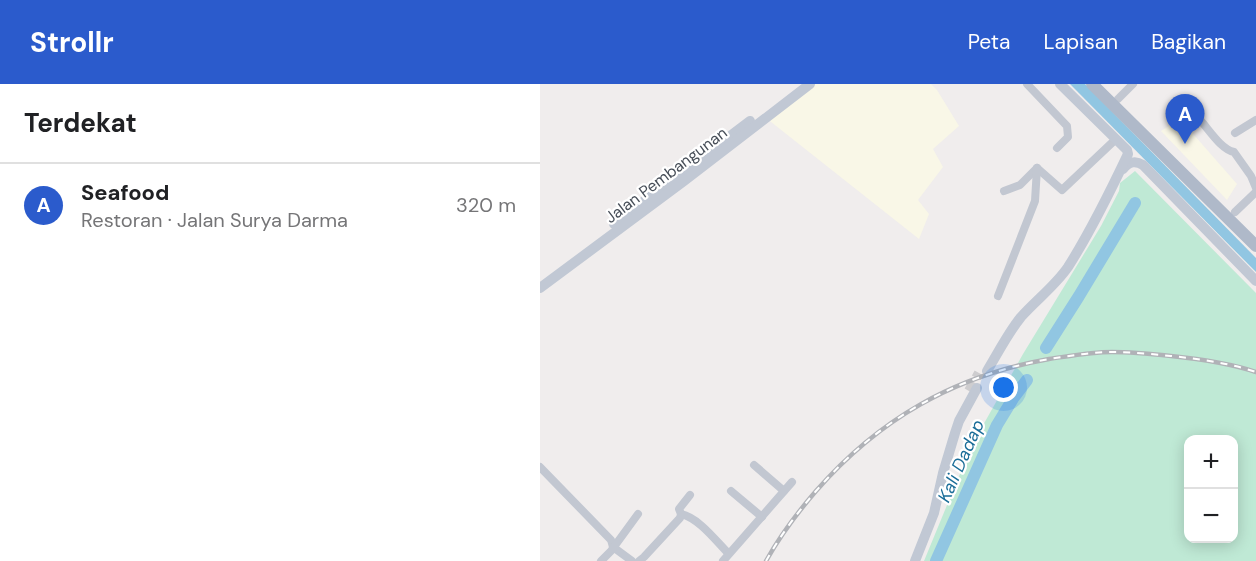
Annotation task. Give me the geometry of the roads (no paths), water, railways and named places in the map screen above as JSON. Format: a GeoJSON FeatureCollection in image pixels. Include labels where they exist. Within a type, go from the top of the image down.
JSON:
{"type":"FeatureCollection","features":[{"type":"Feature","properties":{"kind":"main road","name":"Jalan Pembangunan"},"geometry":{"type":"LineString","coordinates":[[540,281],[798,84]]}},
{"type":"Feature","properties":{"kind":"main road","name":"Jalan Pembangunan"},"geometry":{"type":"LineString","coordinates":[[540,288],[810,84]]}},
{"type":"Feature","properties":{"kind":"main road"},"geometry":{"type":"LineString","coordinates":[[983,372],[1020,318],[1060,277],[1077,252],[1111,191],[1128,154],[1118,140],[1060,84]]}},
{"type":"Feature","properties":{"kind":"main road"},"geometry":{"type":"LineString","coordinates":[[1092,84],[1256,246]]}},
{"type":"Feature","properties":{"kind":"main road"},"geometry":{"type":"LineString","coordinates":[[1104,84],[1256,235]]}},
{"type":"Feature","properties":{"kind":"main road"},"geometry":{"type":"LineString","coordinates":[[1116,179],[1123,168],[1129,164],[1136,162],[1143,165],[1256,281]]}},
{"type":"Feature","properties":{"kind":"main road"},"geometry":{"type":"LineString","coordinates":[[915,561],[931,513],[942,453],[955,417],[973,390]]}},
{"type":"Feature","properties":{"kind":"street"},"geometry":{"type":"LineString","coordinates":[[1027,84],[1067,126],[1068,137],[1057,148]]}},
{"type":"Feature","properties":{"kind":"street"},"geometry":{"type":"LineString","coordinates":[[1118,99],[1133,84]]}},
{"type":"Feature","properties":{"kind":"street"},"geometry":{"type":"LineString","coordinates":[[1234,133],[1256,120]]}},
{"type":"Feature","properties":{"kind":"street"},"geometry":{"type":"LineString","coordinates":[[1201,121],[1222,147],[1229,152],[1234,152],[1253,173],[1256,190],[1235,212]]}},
{"type":"Feature","properties":{"kind":"street"},"geometry":{"type":"LineString","coordinates":[[1037,168],[1062,190],[1118,140]]}},
{"type":"Feature","properties":{"kind":"street"},"geometry":{"type":"LineString","coordinates":[[1004,191],[1020,185],[1037,168]]}},
{"type":"Feature","properties":{"kind":"street"},"geometry":{"type":"LineString","coordinates":[[998,296],[1035,201],[1037,168]]}},
{"type":"Feature","properties":{"kind":"street"},"geometry":{"type":"LineString","coordinates":[[754,465],[784,491]]}},
{"type":"Feature","properties":{"kind":"street"},"geometry":{"type":"LineString","coordinates":[[540,467],[611,540],[613,547],[632,561]]}},
{"type":"Feature","properties":{"kind":"street"},"geometry":{"type":"LineString","coordinates":[[723,561],[792,482]]}},
{"type":"Feature","properties":{"kind":"street"},"geometry":{"type":"LineString","coordinates":[[731,491],[762,517]]}},
{"type":"Feature","properties":{"kind":"street"},"geometry":{"type":"LineString","coordinates":[[639,561],[680,518],[679,509],[690,495]]}},
{"type":"Feature","properties":{"kind":"street"},"geometry":{"type":"LineString","coordinates":[[601,561],[638,514]]}},
{"type":"Feature","properties":{"kind":"street"},"geometry":{"type":"LineString","coordinates":[[681,514],[696,521],[728,554]]}},
{"type":"Feature","properties":{"kind":"water"},"geometry":{"type":"Polygon","coordinates":[[[1070,84],[1085,84],[1256,258],[1256,272],[1070,84]]]}},
{"type":"Feature","properties":{"kind":"waterway","name":"Kali Dadap"},"geometry":{"type":"LineString","coordinates":[[1046,348],[1135,203]]}},
{"type":"Feature","properties":{"kind":"waterway","name":"Kali Dadap"},"geometry":{"type":"LineString","coordinates":[[936,561],[997,425],[1027,380]]}},
{"type":"Feature","properties":{"kind":"tunnel"},"geometry":{"type":"LineString","coordinates":[[969,391],[979,373]]}},
{"type":"Feature","properties":{"kind":"railway"},"geometry":{"type":"LineString","coordinates":[[766,561],[809,499],[840,465],[866,442],[920,404],[981,377],[1049,359],[1112,352],[1193,358],[1256,372]]}},
{"type":"Feature","properties":{"kind":"place","name":"Seafood"},"geometry":{"type":"Point","coordinates":[1185,144]}}]}
